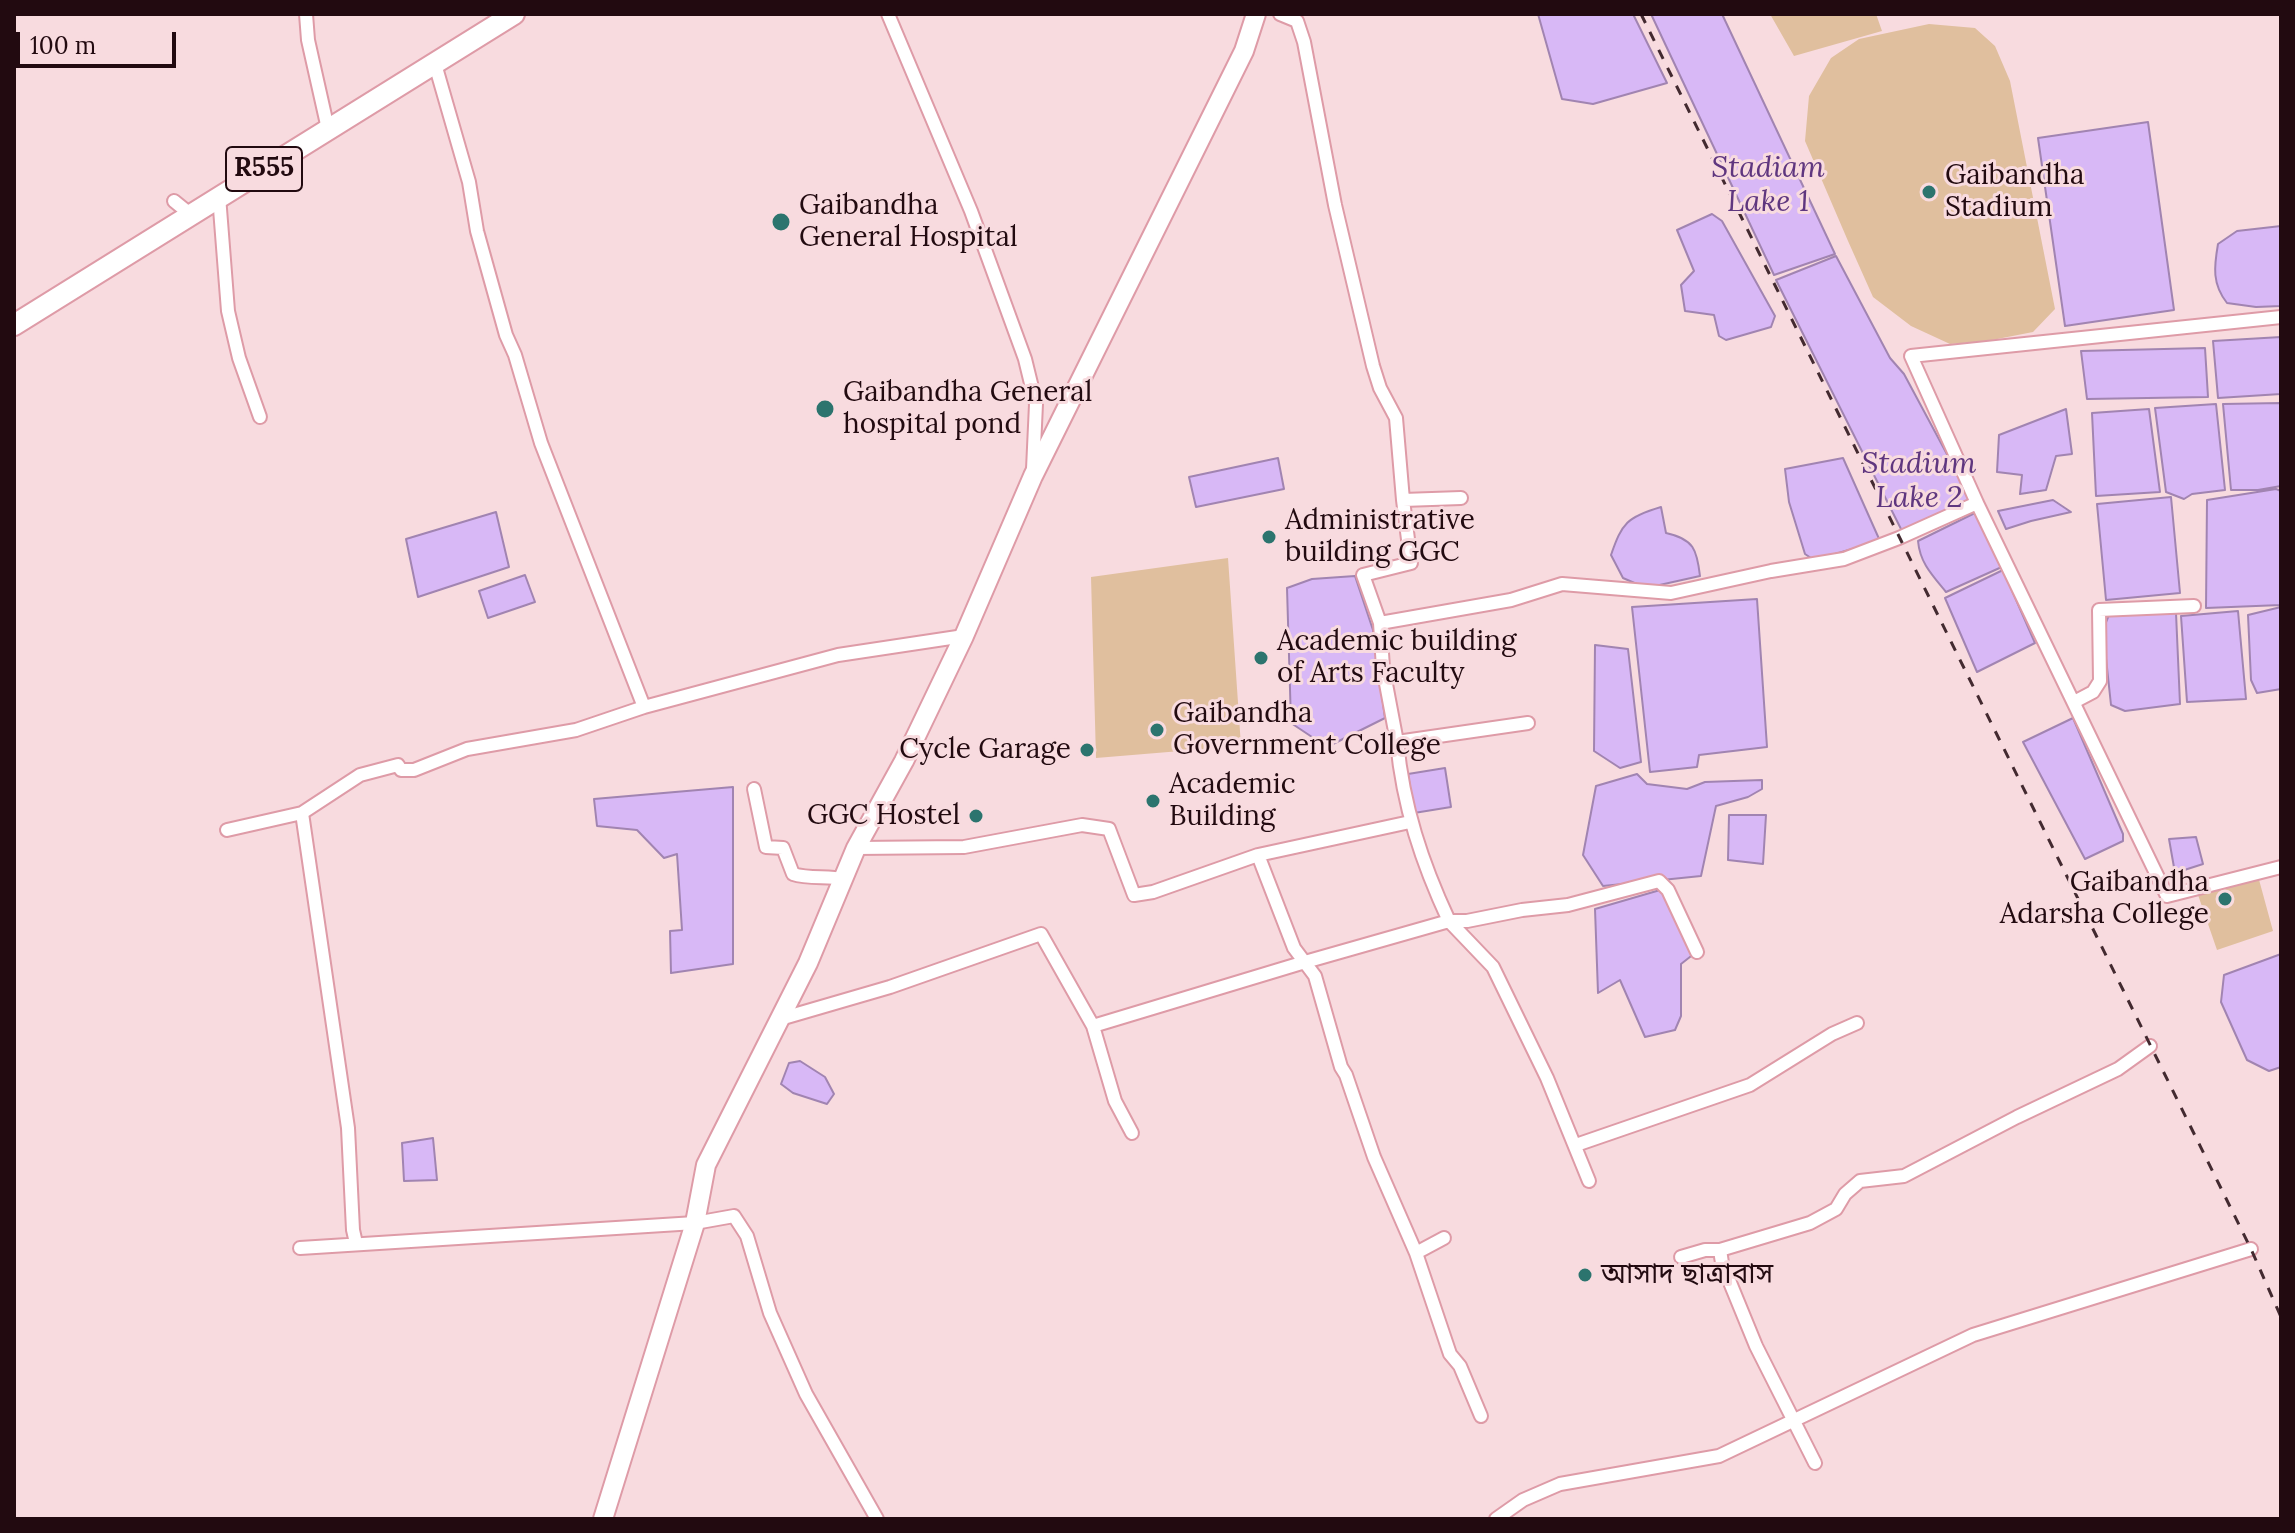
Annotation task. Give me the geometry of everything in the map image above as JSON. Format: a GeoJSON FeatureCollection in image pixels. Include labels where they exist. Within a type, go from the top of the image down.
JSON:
{"type":"FeatureCollection","features":[{"type":"Feature","properties":{"kind":"main road","name":"R555"},"geometry":{"type":"LineString","coordinates":[[14,325],[514,14]]}},
{"type":"Feature","properties":{"kind":"main road"},"geometry":{"type":"LineString","coordinates":[[603,1519],[695,1223],[706,1165],[808,963],[856,848],[904,761],[964,636],[1033,476],[1244,51],[1256,14]]}},
{"type":"Feature","properties":{"kind":"street"},"geometry":{"type":"LineString","coordinates":[[306,14],[308,40],[328,129]]}},
{"type":"Feature","properties":{"kind":"street"},"geometry":{"type":"LineString","coordinates":[[888,14],[971,211],[1025,359],[1036,404],[1033,476]]}},
{"type":"Feature","properties":{"kind":"street"},"geometry":{"type":"LineString","coordinates":[[1280,14],[1297,21],[1304,42],[1335,205],[1373,366],[1380,388],[1396,418],[1411,563],[1363,575],[1380,623],[1383,668],[1410,822],[1427,874],[1449,921],[1493,967],[1547,1078],[1589,1181]]}},
{"type":"Feature","properties":{"kind":"street"},"geometry":{"type":"LineString","coordinates":[[435,64],[469,182],[477,231],[506,335],[541,443],[644,707]]}},
{"type":"Feature","properties":{"kind":"street"},"geometry":{"type":"LineString","coordinates":[[219,196],[228,311],[239,358],[260,417]]}},
{"type":"Feature","properties":{"kind":"street"},"geometry":{"type":"LineString","coordinates":[[174,201],[190,214]]}},
{"type":"Feature","properties":{"kind":"street"},"geometry":{"type":"LineString","coordinates":[[2281,317],[1911,356],[1977,503],[2167,896],[2281,867]]}},
{"type":"Feature","properties":{"kind":"street"},"geometry":{"type":"LineString","coordinates":[[1403,500],[1461,498]]}},
{"type":"Feature","properties":{"kind":"street"},"geometry":{"type":"LineString","coordinates":[[1380,623],[1511,600],[1562,584],[1671,593],[1844,559],[1977,503]]}},
{"type":"Feature","properties":{"kind":"street"},"geometry":{"type":"LineString","coordinates":[[2074,702],[2093,692],[2100,681],[2099,610],[2194,606]]}},
{"type":"Feature","properties":{"kind":"street"},"geometry":{"type":"LineString","coordinates":[[227,830],[302,813],[369,772],[398,765],[401,770],[414,770],[467,749],[576,730],[644,707],[838,655],[964,636]]}},
{"type":"Feature","properties":{"kind":"street"},"geometry":{"type":"LineString","coordinates":[[1397,742],[1528,723]]}},
{"type":"Feature","properties":{"kind":"street"},"geometry":{"type":"LineString","coordinates":[[754,789],[766,847],[783,848],[793,874],[798,877],[824,875],[843,879]]}},
{"type":"Feature","properties":{"kind":"street"},"geometry":{"type":"LineString","coordinates":[[302,813],[348,1128],[356,1243]]}},
{"type":"Feature","properties":{"kind":"street"},"geometry":{"type":"LineString","coordinates":[[856,848],[964,847],[1082,825],[1109,829],[1134,895],[1153,892],[1258,855],[1410,822]]}},
{"type":"Feature","properties":{"kind":"street"},"geometry":{"type":"LineString","coordinates":[[1258,855],[1294,948],[1315,976],[1341,1067],[1374,1157],[1416,1253],[1450,1354],[1460,1366],[1481,1416]]}},
{"type":"Feature","properties":{"kind":"street"},"geometry":{"type":"LineString","coordinates":[[1093,1026],[1449,921],[1568,905],[1659,881],[1668,890],[1697,952]]}},
{"type":"Feature","properties":{"kind":"street"},"geometry":{"type":"LineString","coordinates":[[780,1019],[890,987],[1041,934],[1093,1026],[1115,1101],[1132,1133]]}},
{"type":"Feature","properties":{"kind":"street"},"geometry":{"type":"LineString","coordinates":[[1576,1145],[1750,1085],[1832,1034],[1857,1023]]}},
{"type":"Feature","properties":{"kind":"street"},"geometry":{"type":"LineString","coordinates":[[1681,1257],[1705,1250],[1720,1250],[1810,1223],[1836,1209],[1845,1194],[1860,1181],[1904,1176],[2118,1069],[2150,1046]]}},
{"type":"Feature","properties":{"kind":"street"},"geometry":{"type":"LineString","coordinates":[[300,1248],[695,1223],[734,1216],[747,1236],[770,1313],[806,1394],[877,1519]]}},
{"type":"Feature","properties":{"kind":"street"},"geometry":{"type":"LineString","coordinates":[[1416,1253],[1444,1238]]}},
{"type":"Feature","properties":{"kind":"street"},"geometry":{"type":"LineString","coordinates":[[1496,1519],[1523,1500],[1560,1484],[1719,1456],[1973,1335],[2251,1249]]}},
{"type":"Feature","properties":{"kind":"street"},"geometry":{"type":"LineString","coordinates":[[1720,1250],[1722,1263],[1756,1346],[1815,1463]]}},
{"type":"Feature","properties":{"kind":"shaded area"},"geometry":{"type":"Polygon","coordinates":[[[1770,14],[1876,14],[1882,31],[1794,56],[1770,14]]]}},
{"type":"Feature","properties":{"kind":"shaded area","name":"Gaibandha Stadium"},"geometry":{"type":"Polygon","coordinates":[[[1929,24],[1975,28],[1995,46],[2010,81],[2055,309],[2033,332],[1950,344],[1911,326],[1873,297],[1805,141],[1809,96],[1831,58],[1859,39],[1929,24]]]}},
{"type":"Feature","properties":{"kind":"shaded area"},"geometry":{"type":"Polygon","coordinates":[[[1228,558],[1241,746],[1096,758],[1091,577],[1228,558]]]}},
{"type":"Feature","properties":{"kind":"shaded area"},"geometry":{"type":"Polygon","coordinates":[[[2258,876],[2273,931],[2217,950],[2197,892],[2258,876]]]}},
{"type":"Feature","properties":{"kind":"water"},"geometry":{"type":"Polygon","coordinates":[[[1538,14],[1633,14],[1667,83],[1593,104],[1562,99],[1538,14]]]}},
{"type":"Feature","properties":{"kind":"water","name":"Stadiam Lake 1"},"geometry":{"type":"Polygon","coordinates":[[[1651,14],[1722,14],[1835,254],[1774,275],[1651,14]]]}},
{"type":"Feature","properties":{"kind":"water"},"geometry":{"type":"Polygon","coordinates":[[[2148,122],[2174,310],[2065,326],[2038,138],[2148,122]]]}},
{"type":"Feature","properties":{"kind":"water"},"geometry":{"type":"Polygon","coordinates":[[[1712,214],[1722,221],[1775,316],[1771,327],[1726,340],[1719,336],[1714,315],[1685,311],[1681,285],[1694,271],[1677,230],[1712,214]]]}},
{"type":"Feature","properties":{"kind":"water"},"geometry":{"type":"Polygon","coordinates":[[[2281,226],[2281,306],[2227,303],[2215,275],[2218,244],[2237,231],[2281,226]]]}},
{"type":"Feature","properties":{"kind":"water","name":"Stadium Lake 2"},"geometry":{"type":"Polygon","coordinates":[[[1836,256],[1971,499],[1902,531],[1776,280],[1836,256]]]}},
{"type":"Feature","properties":{"kind":"water"},"geometry":{"type":"Polygon","coordinates":[[[2281,337],[2281,394],[2218,398],[2213,341],[2281,337]]]}},
{"type":"Feature","properties":{"kind":"water"},"geometry":{"type":"Polygon","coordinates":[[[2205,348],[2208,397],[2087,399],[2081,351],[2205,348]]]}},
{"type":"Feature","properties":{"kind":"water"},"geometry":{"type":"Polygon","coordinates":[[[2281,403],[2281,486],[2231,490],[2223,404],[2281,403]]]}},
{"type":"Feature","properties":{"kind":"water"},"geometry":{"type":"Polygon","coordinates":[[[2216,404],[2225,490],[2192,494],[2184,499],[2166,492],[2155,408],[2216,404]]]}},
{"type":"Feature","properties":{"kind":"water"},"geometry":{"type":"Polygon","coordinates":[[[2066,409],[2072,454],[2056,456],[2046,490],[2020,494],[2022,475],[1997,472],[1999,435],[2066,409]]]}},
{"type":"Feature","properties":{"kind":"water"},"geometry":{"type":"Polygon","coordinates":[[[2149,409],[2160,492],[2096,496],[2092,413],[2149,409]]]}},
{"type":"Feature","properties":{"kind":"water"},"geometry":{"type":"Polygon","coordinates":[[[1278,458],[1284,489],[1196,507],[1189,477],[1278,458]]]}},
{"type":"Feature","properties":{"kind":"water"},"geometry":{"type":"Polygon","coordinates":[[[1843,458],[1880,541],[1814,560],[1805,554],[1789,502],[1785,469],[1843,458]]]}},
{"type":"Feature","properties":{"kind":"water"},"geometry":{"type":"Polygon","coordinates":[[[2276,489],[2281,491],[2281,605],[2206,608],[2207,500],[2276,489]]]}},
{"type":"Feature","properties":{"kind":"water"},"geometry":{"type":"Polygon","coordinates":[[[2171,497],[2180,593],[2106,600],[2097,504],[2171,497]]]}},
{"type":"Feature","properties":{"kind":"water"},"geometry":{"type":"Polygon","coordinates":[[[2053,500],[2071,512],[2006,529],[1998,511],[2053,500]]]}},
{"type":"Feature","properties":{"kind":"water"},"geometry":{"type":"Polygon","coordinates":[[[1661,507],[1666,533],[1683,539],[1692,547],[1700,576],[1646,588],[1623,578],[1611,555],[1627,523],[1640,514],[1661,507]]]}},
{"type":"Feature","properties":{"kind":"water"},"geometry":{"type":"Polygon","coordinates":[[[1981,510],[2004,566],[1946,592],[1924,562],[1918,541],[1981,510]]]}},
{"type":"Feature","properties":{"kind":"water"},"geometry":{"type":"Polygon","coordinates":[[[496,512],[509,567],[418,597],[406,539],[496,512]]]}},
{"type":"Feature","properties":{"kind":"water"},"geometry":{"type":"Polygon","coordinates":[[[2003,570],[2035,643],[1977,672],[1945,598],[2003,570]]]}},
{"type":"Feature","properties":{"kind":"water"},"geometry":{"type":"Polygon","coordinates":[[[525,575],[535,602],[488,618],[479,591],[525,575]]]}},
{"type":"Feature","properties":{"kind":"water"},"geometry":{"type":"Polygon","coordinates":[[[1355,576],[1373,630],[1385,718],[1327,747],[1291,723],[1287,588],[1312,579],[1355,576]]]}},
{"type":"Feature","properties":{"kind":"water"},"geometry":{"type":"Polygon","coordinates":[[[1757,599],[1767,747],[1699,755],[1697,767],[1650,772],[1632,607],[1757,599]]]}},
{"type":"Feature","properties":{"kind":"water"},"geometry":{"type":"Polygon","coordinates":[[[2281,607],[2281,689],[2257,693],[2251,680],[2248,615],[2281,607]]]}},
{"type":"Feature","properties":{"kind":"water"},"geometry":{"type":"Polygon","coordinates":[[[2238,611],[2246,699],[2187,702],[2181,616],[2238,611]]]}},
{"type":"Feature","properties":{"kind":"water"},"geometry":{"type":"Polygon","coordinates":[[[2176,613],[2180,704],[2125,711],[2111,705],[2103,630],[2109,615],[2176,613]]]}},
{"type":"Feature","properties":{"kind":"water"},"geometry":{"type":"Polygon","coordinates":[[[1595,645],[1628,649],[1641,762],[1620,768],[1594,751],[1595,645]]]}},
{"type":"Feature","properties":{"kind":"water"},"geometry":{"type":"Polygon","coordinates":[[[2073,718],[2123,834],[2123,841],[2085,859],[2023,742],[2073,718]]]}},
{"type":"Feature","properties":{"kind":"water"},"geometry":{"type":"Polygon","coordinates":[[[1445,768],[1451,807],[1414,813],[1408,774],[1445,768]]]}},
{"type":"Feature","properties":{"kind":"water"},"geometry":{"type":"Polygon","coordinates":[[[1637,774],[1647,784],[1687,789],[1705,782],[1762,780],[1762,789],[1748,797],[1716,806],[1701,876],[1603,886],[1583,855],[1596,786],[1637,774]]]}},
{"type":"Feature","properties":{"kind":"water"},"geometry":{"type":"Polygon","coordinates":[[[733,787],[733,964],[671,973],[670,931],[682,930],[677,854],[664,858],[637,830],[597,826],[594,799],[733,787]]]}},
{"type":"Feature","properties":{"kind":"water"},"geometry":{"type":"Polygon","coordinates":[[[1729,815],[1766,815],[1763,864],[1728,860],[1729,815]]]}},
{"type":"Feature","properties":{"kind":"water"},"geometry":{"type":"Polygon","coordinates":[[[2196,837],[2203,864],[2175,873],[2169,839],[2196,837]]]}},
{"type":"Feature","properties":{"kind":"water"},"geometry":{"type":"Polygon","coordinates":[[[1667,888],[1695,953],[1681,964],[1681,1016],[1675,1030],[1645,1037],[1620,980],[1598,993],[1595,909],[1667,888]]]}},
{"type":"Feature","properties":{"kind":"water"},"geometry":{"type":"Polygon","coordinates":[[[2281,954],[2281,1067],[2269,1071],[2247,1060],[2221,1002],[2224,975],[2281,954]]]}},
{"type":"Feature","properties":{"kind":"water"},"geometry":{"type":"Polygon","coordinates":[[[800,1061],[825,1077],[834,1094],[827,1104],[793,1093],[781,1084],[789,1063],[800,1061]]]}},
{"type":"Feature","properties":{"kind":"water"},"geometry":{"type":"Polygon","coordinates":[[[433,1138],[437,1180],[404,1181],[402,1143],[433,1138]]]}},
{"type":"Feature","properties":{"kind":"railway"},"geometry":{"type":"LineString","coordinates":[[1641,14],[2251,1249],[2281,1317]]}},
{"type":"Feature","properties":{"kind":"place","name":"Gaibandha Stadium"},"geometry":{"type":"Point","coordinates":[1929,192]}},
{"type":"Feature","properties":{"kind":"place","name":"Gaibandha General Hospital"},"geometry":{"type":"Point","coordinates":[781,222]}},
{"type":"Feature","properties":{"kind":"place","name":"Gaibandha General hospital pond"},"geometry":{"type":"Point","coordinates":[825,409]}},
{"type":"Feature","properties":{"kind":"place","name":"Administrative building GGC"},"geometry":{"type":"Point","coordinates":[1269,537]}},
{"type":"Feature","properties":{"kind":"place","name":"Academic building of Arts Faculty"},"geometry":{"type":"Point","coordinates":[1261,658]}},
{"type":"Feature","properties":{"kind":"place","name":"Gaibandha Government College"},"geometry":{"type":"Point","coordinates":[1157,730]}},
{"type":"Feature","properties":{"kind":"place","name":"Cycle Garage"},"geometry":{"type":"Point","coordinates":[1087,750]}},
{"type":"Feature","properties":{"kind":"place","name":"Academic Building"},"geometry":{"type":"Point","coordinates":[1153,801]}},
{"type":"Feature","properties":{"kind":"place","name":"GGC Hostel"},"geometry":{"type":"Point","coordinates":[976,816]}},
{"type":"Feature","properties":{"kind":"place","name":"Gaibandha Adarsha College"},"geometry":{"type":"Point","coordinates":[2225,899]}},
{"type":"Feature","properties":{"kind":"place","name":"আসাদ ছাত্রাবাস"},"geometry":{"type":"Point","coordinates":[1585,1275]}}]}
